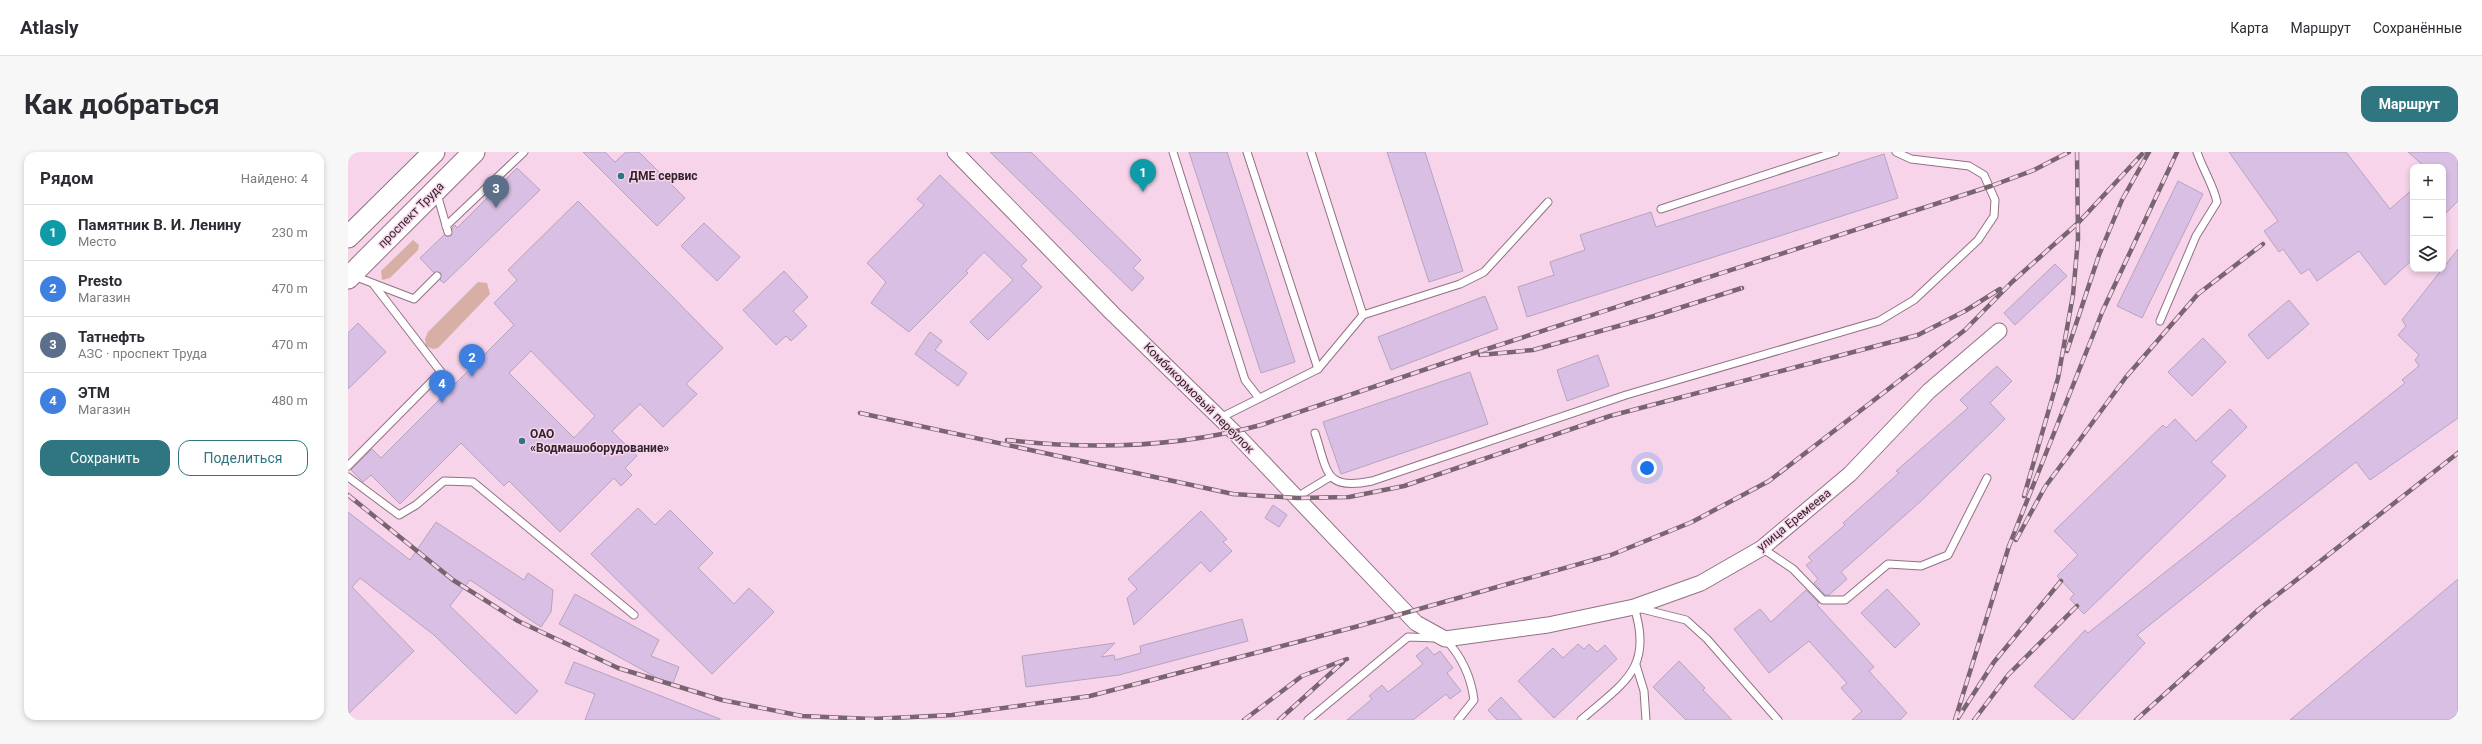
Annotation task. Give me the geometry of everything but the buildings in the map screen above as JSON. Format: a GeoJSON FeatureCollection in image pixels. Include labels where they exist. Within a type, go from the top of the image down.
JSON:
{"type":"FeatureCollection","features":[{"type":"Feature","properties":{"kind":"main road"},"geometry":{"type":"LineString","coordinates":[[348,237],[434,152]]}},
{"type":"Feature","properties":{"kind":"main road","name":"проспект Труда"},"geometry":{"type":"LineString","coordinates":[[350,277],[474,152]]}},
{"type":"Feature","properties":{"kind":"street","name":"Комбикормовый переулок"},"geometry":{"type":"LineString","coordinates":[[955,152],[1112,313],[1220,418],[1416,623],[1445,639]]}},
{"type":"Feature","properties":{"kind":"street","name":"улица Еремеева"},"geometry":{"type":"LineString","coordinates":[[1445,639],[1548,626],[1634,607],[1701,583],[1762,548],[1850,474],[1929,391],[1999,331]]}},
{"type":"Feature","properties":{"kind":"lane"},"geometry":{"type":"LineString","coordinates":[[436,190],[447,229],[524,152]]}},
{"type":"Feature","properties":{"kind":"lane"},"geometry":{"type":"LineString","coordinates":[[1173,152],[1245,380],[1259,398]]}},
{"type":"Feature","properties":{"kind":"lane"},"geometry":{"type":"LineString","coordinates":[[1247,152],[1318,369]]}},
{"type":"Feature","properties":{"kind":"lane"},"geometry":{"type":"LineString","coordinates":[[1310,152],[1363,315]]}},
{"type":"Feature","properties":{"kind":"lane"},"geometry":{"type":"LineString","coordinates":[[1661,209],[1835,152]]}},
{"type":"Feature","properties":{"kind":"lane"},"geometry":{"type":"LineString","coordinates":[[1315,433],[1330,477],[1338,483],[1351,486],[1372,481],[1626,395],[1879,321],[1914,300],[1978,240],[1994,216],[1995,200],[1984,175],[1969,166],[1911,159],[1896,152]]}},
{"type":"Feature","properties":{"kind":"lane"},"geometry":{"type":"LineString","coordinates":[[2160,321],[2196,236],[2217,202],[2214,190],[2202,168],[2197,152]]}},
{"type":"Feature","properties":{"kind":"lane"},"geometry":{"type":"LineString","coordinates":[[1220,418],[1318,369],[1363,315],[1460,284],[1484,272],[1548,202]]}},
{"type":"Feature","properties":{"kind":"lane"},"geometry":{"type":"LineString","coordinates":[[350,277],[414,299],[437,276]]}},
{"type":"Feature","properties":{"kind":"lane"},"geometry":{"type":"LineString","coordinates":[[348,466],[441,372],[374,285]]}},
{"type":"Feature","properties":{"kind":"lane"},"geometry":{"type":"LineString","coordinates":[[348,477],[398,515],[416,505],[444,481],[473,482],[634,615]]}},
{"type":"Feature","properties":{"kind":"lane"},"geometry":{"type":"LineString","coordinates":[[1297,497],[1330,477]]}},
{"type":"Feature","properties":{"kind":"lane"},"geometry":{"type":"LineString","coordinates":[[1762,548],[1793,569],[1823,600],[1845,600],[1888,564],[1921,566],[1948,555],[1987,478]]}},
{"type":"Feature","properties":{"kind":"lane"},"geometry":{"type":"LineString","coordinates":[[1581,720],[1631,676],[1640,653],[1640,626],[1634,607]]}},
{"type":"Feature","properties":{"kind":"lane"},"geometry":{"type":"LineString","coordinates":[[1634,607],[1686,620],[1707,639],[1778,720]]}},
{"type":"Feature","properties":{"kind":"lane"},"geometry":{"type":"LineString","coordinates":[[1308,720],[1408,637],[1445,639],[1458,654],[1472,683],[1474,700],[1458,720]]}},
{"type":"Feature","properties":{"kind":"lane"},"geometry":{"type":"LineString","coordinates":[[1636,665],[1644,691],[1646,720]]}},
{"type":"Feature","properties":{"kind":"shaded area"},"geometry":{"type":"Polygon","coordinates":[[[413,240],[419,245],[418,250],[390,278],[382,280],[381,271],[413,240]]]}},
{"type":"Feature","properties":{"kind":"shaded area"},"geometry":{"type":"Polygon","coordinates":[[[478,282],[487,283],[490,294],[438,348],[433,349],[426,346],[425,339],[428,332],[478,282]]]}},
{"type":"Feature","properties":{"kind":"railway"},"geometry":{"type":"LineString","coordinates":[[1007,440],[1071,445],[1135,444],[1199,438],[1261,425],[1462,357],[1991,186],[2034,170],[2069,152]]}},
{"type":"Feature","properties":{"kind":"railway"},"geometry":{"type":"LineString","coordinates":[[2024,496],[2058,378],[2073,295],[2078,239],[2077,152]]}},
{"type":"Feature","properties":{"kind":"railway"},"geometry":{"type":"LineString","coordinates":[[348,495],[453,580],[518,621],[618,668],[722,700],[802,716],[872,719],[952,715],[1090,696],[1355,627],[1611,555],[1692,522],[1769,481],[1965,330],[2012,282],[2078,223],[2144,152]]}},
{"type":"Feature","properties":{"kind":"railway"},"geometry":{"type":"LineString","coordinates":[[2067,351],[2099,255],[2122,200],[2149,152]]}},
{"type":"Feature","properties":{"kind":"railway"},"geometry":{"type":"LineString","coordinates":[[1955,720],[2009,546],[2103,310],[2177,152]]}},
{"type":"Feature","properties":{"kind":"railway"},"geometry":{"type":"LineString","coordinates":[[2016,540],[2045,487],[2126,377],[2198,294],[2263,244]]}},
{"type":"Feature","properties":{"kind":"railway"},"geometry":{"type":"LineString","coordinates":[[1480,355],[1533,350],[1654,316],[1742,288]]}},
{"type":"Feature","properties":{"kind":"railway"},"geometry":{"type":"LineString","coordinates":[[860,413],[1233,494],[1298,498],[1349,497],[1404,486],[1610,416],[1918,335],[1965,311],[2000,289]]}},
{"type":"Feature","properties":{"kind":"railway"},"geometry":{"type":"LineString","coordinates":[[2136,720],[2258,610],[2458,453]]}},
{"type":"Feature","properties":{"kind":"railway"},"geometry":{"type":"LineString","coordinates":[[1958,718],[1994,662],[2061,581]]}},
{"type":"Feature","properties":{"kind":"railway"},"geometry":{"type":"LineString","coordinates":[[1974,720],[2008,675],[2077,606]]}},
{"type":"Feature","properties":{"kind":"railway"},"geometry":{"type":"LineString","coordinates":[[1244,720],[1302,676],[1347,659]]}},
{"type":"Feature","properties":{"kind":"railway"},"geometry":{"type":"LineString","coordinates":[[1279,720],[1343,662]]}},
{"type":"Feature","properties":{"kind":"place","name":"ДМЕ сервис"},"geometry":{"type":"Point","coordinates":[621,176]}},
{"type":"Feature","properties":{"kind":"place","name":"Памятник В. И. Ленину"},"geometry":{"type":"Point","coordinates":[1143,192]}},
{"type":"Feature","properties":{"kind":"place","name":"Татнефть"},"geometry":{"type":"Point","coordinates":[496,208]}},
{"type":"Feature","properties":{"kind":"place","name":"Presto"},"geometry":{"type":"Point","coordinates":[472,377]}},
{"type":"Feature","properties":{"kind":"place","name":"ЭТМ"},"geometry":{"type":"Point","coordinates":[442,403]}},
{"type":"Feature","properties":{"kind":"place","name":"ОАО «Водмашоборудование»"},"geometry":{"type":"Point","coordinates":[522,441]}}]}
